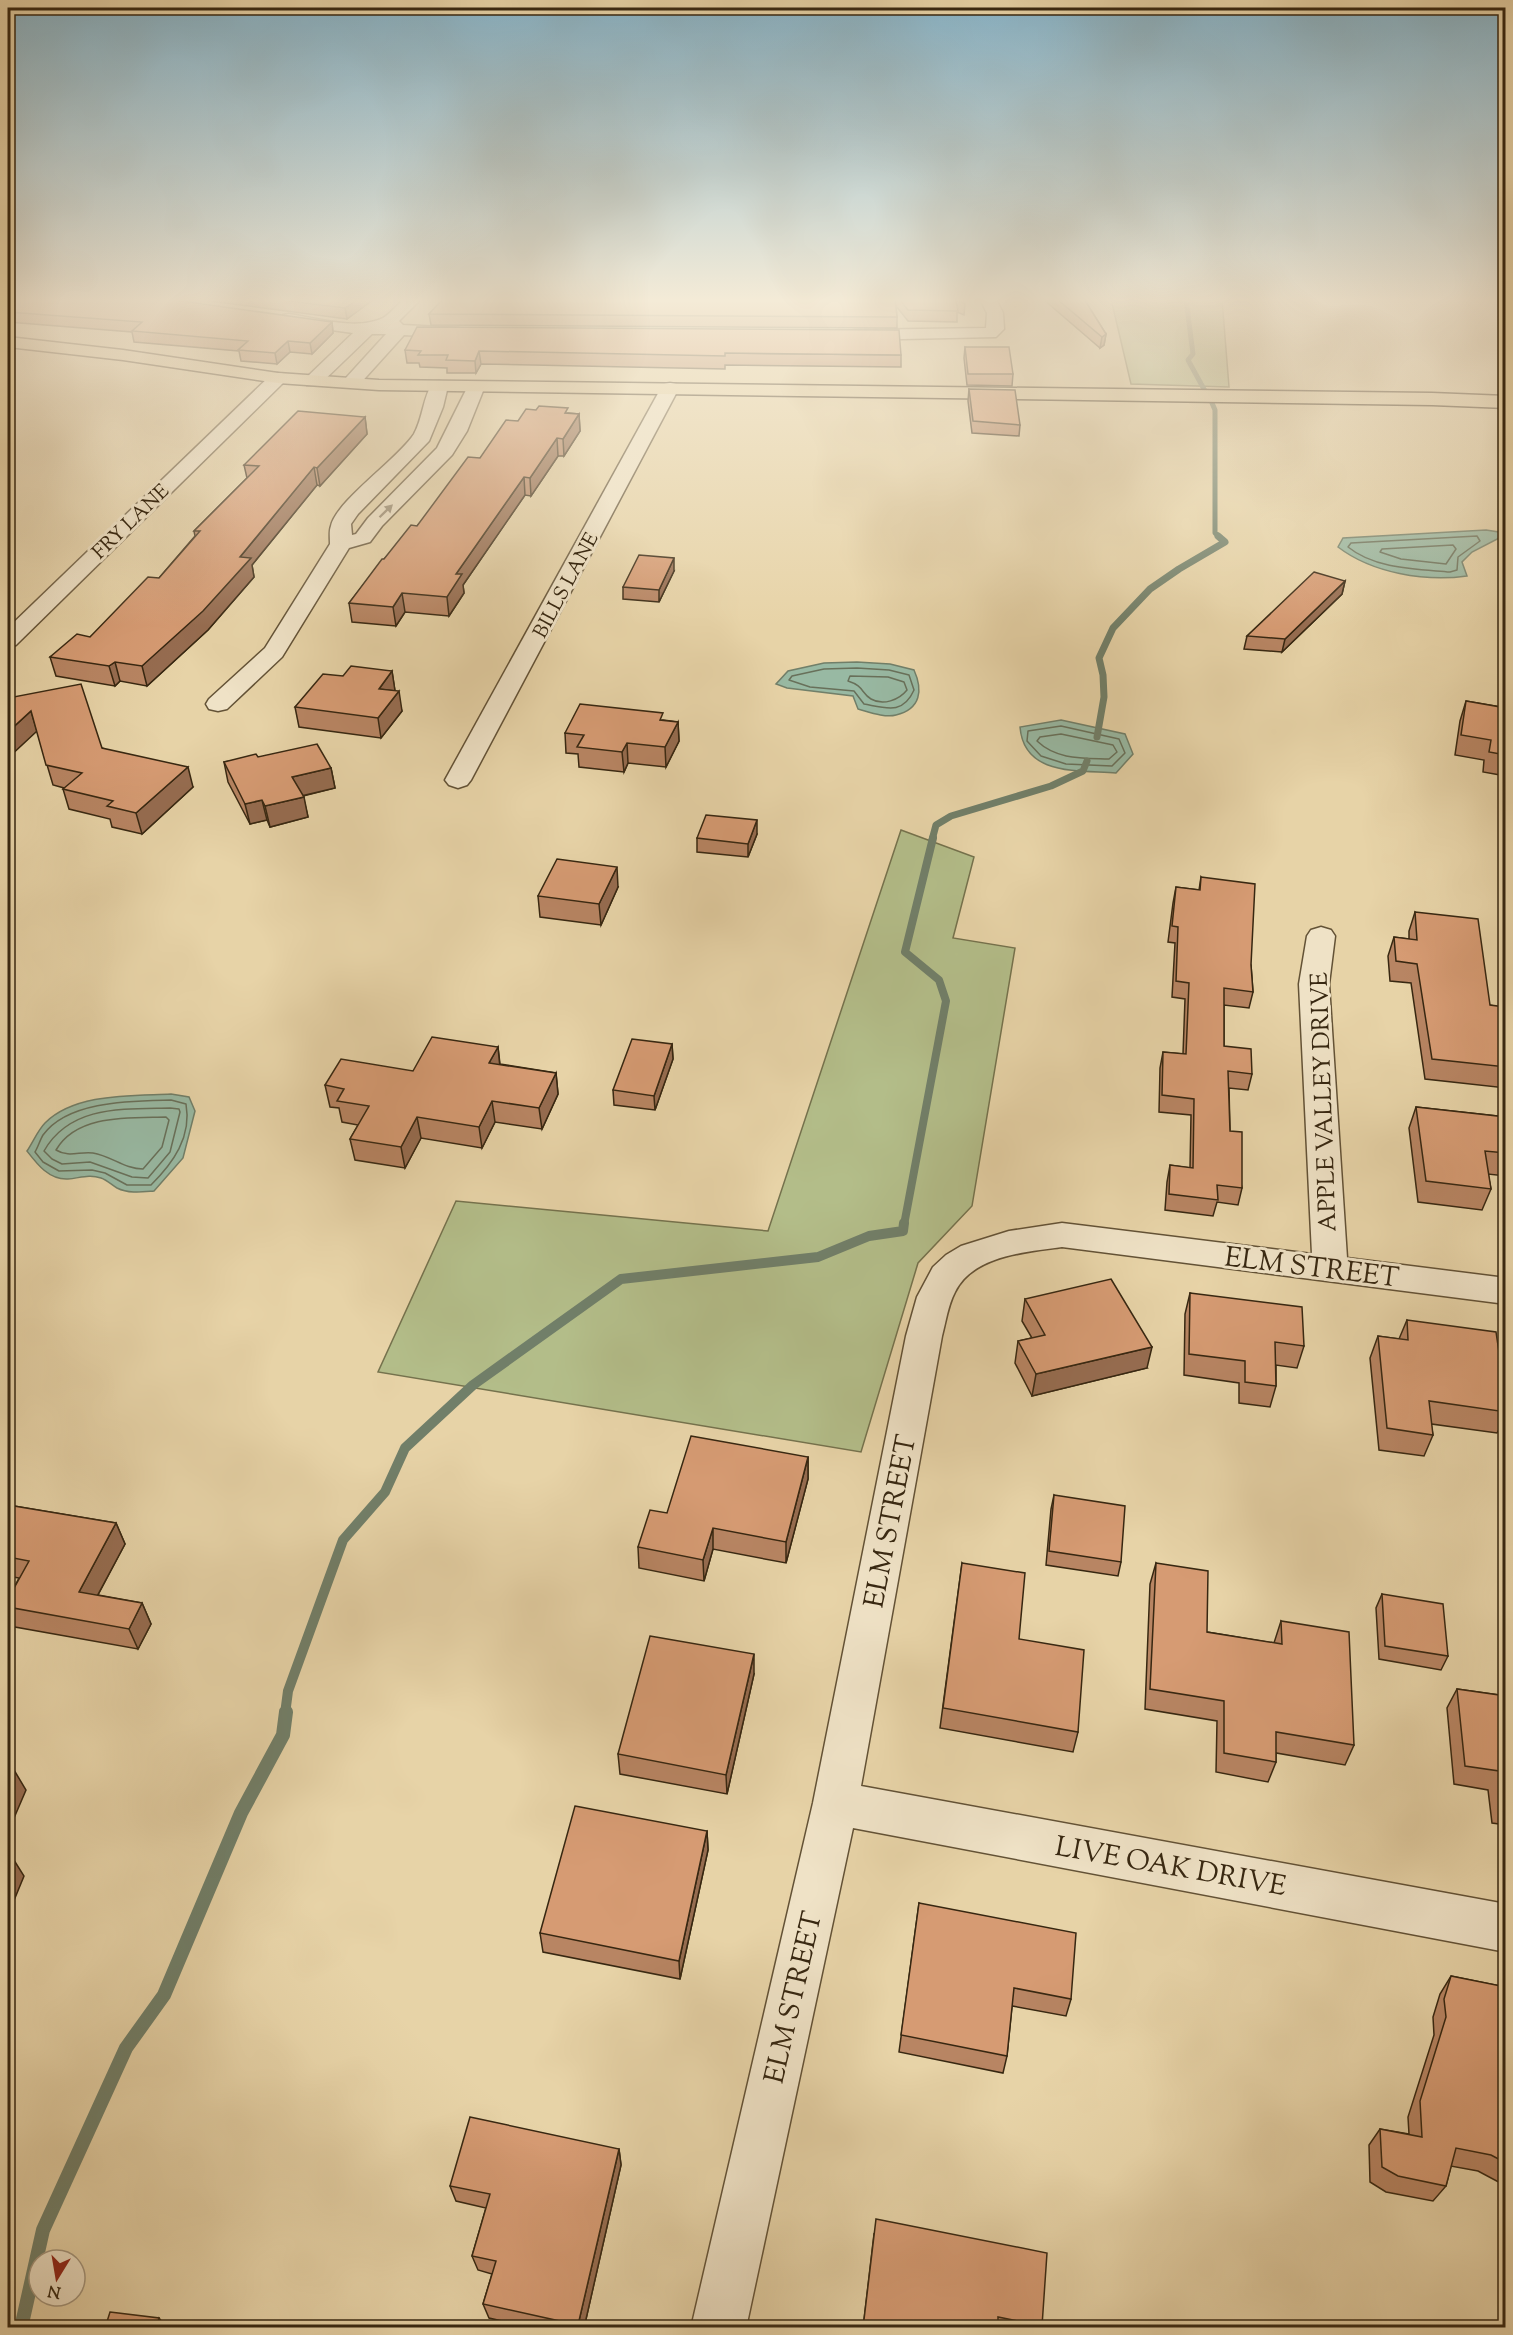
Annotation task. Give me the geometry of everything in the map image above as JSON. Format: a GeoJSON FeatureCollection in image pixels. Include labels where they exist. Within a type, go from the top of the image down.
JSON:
{"type":"FeatureCollection","features":[{"type":"Feature","properties":{"kind":"street","name":"FRY LANE"},"geometry":{"type":"LineString","coordinates":[[8,640],[247,408]]}},
{"type":"Feature","properties":{"kind":"street"},"geometry":{"type":"LineString","coordinates":[[218,704],[274,652],[341,544],[341,525],[351,510],[422,437],[433,408]]}},
{"type":"Feature","properties":{"kind":"street"},"geometry":{"type":"LineString","coordinates":[[341,544],[363,538],[375,522],[412,487],[442,454],[467,408]]}},
{"type":"Feature","properties":{"kind":"street","name":"BILLS LANE"},"geometry":{"type":"LineString","coordinates":[[458,780],[659,408]]}},
{"type":"Feature","properties":{"kind":"street"},"geometry":{"type":"LineString","coordinates":[[428,424],[460,424]]}},
{"type":"Feature","properties":{"kind":"street"},"geometry":{"type":"LineString","coordinates":[[409,451],[442,454]]}},
{"type":"Feature","properties":{"kind":"street"},"geometry":{"type":"LineString","coordinates":[[378,483],[412,487]]}},
{"type":"Feature","properties":{"kind":"street","name":"APPLE VALLEY DRIVE"},"geometry":{"type":"LineString","coordinates":[[1321,936],[1314,984],[1330,1268]]}},
{"type":"Feature","properties":{"kind":"street","name":"ELM STREET"},"geometry":{"type":"LineString","coordinates":[[718,2328],[836,1803],[924,1336],[937,1290],[951,1270],[971,1257],[995,1246],[1062,1235],[1506,1291]]}},
{"type":"Feature","properties":{"kind":"street","name":"LIVE OAK DRIVE"},"geometry":{"type":"LineString","coordinates":[[836,1803],[1506,1928]]}},
{"type":"Feature","properties":{"kind":"shaded area"},"geometry":{"type":"Polygon","coordinates":[[[901,830],[974,857],[953,938],[1015,948],[972,1206],[918,1263],[861,1452],[378,1372],[456,1201],[768,1231],[901,830]]]}},
{"type":"Feature","properties":{"kind":"water"},"geometry":{"type":"Polygon","coordinates":[[[1486,530],[1505,533],[1505,535],[1472,552],[1462,562],[1467,576],[1451,578],[1400,574],[1367,563],[1338,547],[1343,538],[1486,530]]]}},
{"type":"Feature","properties":{"kind":"water"},"geometry":{"type":"Polygon","coordinates":[[[824,663],[890,664],[914,670],[919,691],[915,703],[911,708],[896,715],[882,715],[858,709],[853,696],[787,688],[776,684],[788,671],[824,663]]]}},
{"type":"Feature","properties":{"kind":"water"},"geometry":{"type":"Polygon","coordinates":[[[1061,720],[1125,734],[1133,754],[1116,773],[1070,770],[1042,762],[1031,754],[1024,743],[1020,727],[1061,720]]]}},
{"type":"Feature","properties":{"kind":"water"},"geometry":{"type":"Polygon","coordinates":[[[171,1094],[189,1097],[195,1111],[183,1158],[154,1191],[126,1191],[97,1177],[61,1179],[44,1170],[27,1151],[45,1123],[57,1113],[72,1106],[105,1098],[171,1094]]]}},
{"type":"Feature","properties":{"kind":"building"},"geometry":{"type":"Polygon","coordinates":[[[538,408],[568,408],[565,413],[579,414],[563,439],[557,438],[530,478],[524,477],[456,574],[462,574],[447,597],[402,593],[393,607],[349,603],[411,525],[417,526],[468,457],[480,458],[506,420],[518,421],[526,409],[536,410],[538,408]]]}},
{"type":"Feature","properties":{"kind":"building"},"geometry":{"type":"Polygon","coordinates":[[[971,408],[1018,408],[1020,425],[973,421],[971,408]]]}},
{"type":"Feature","properties":{"kind":"building"},"geometry":{"type":"Polygon","coordinates":[[[298,411],[365,417],[317,468],[314,467],[240,557],[251,558],[203,611],[142,666],[115,662],[109,666],[50,657],[77,634],[90,637],[148,577],[159,578],[200,531],[194,531],[259,466],[244,465],[298,411]]]}},
{"type":"Feature","properties":{"kind":"building"},"geometry":{"type":"Polygon","coordinates":[[[639,555],[674,558],[659,590],[623,587],[639,555]]]}},
{"type":"Feature","properties":{"kind":"building"},"geometry":{"type":"Polygon","coordinates":[[[1314,572],[1345,581],[1285,639],[1247,636],[1314,572]]]}},
{"type":"Feature","properties":{"kind":"building"},"geometry":{"type":"Polygon","coordinates":[[[351,666],[392,671],[379,689],[399,691],[378,718],[295,707],[323,674],[343,676],[351,666]]]}},
{"type":"Feature","properties":{"kind":"building"},"geometry":{"type":"Polygon","coordinates":[[[81,684],[102,748],[188,767],[136,813],[107,806],[113,801],[63,789],[82,773],[46,765],[31,711],[8,732],[8,698],[81,684]]]}},
{"type":"Feature","properties":{"kind":"building"},"geometry":{"type":"Polygon","coordinates":[[[1466,701],[1506,708],[1506,755],[1489,752],[1491,740],[1461,735],[1466,701]]]}},
{"type":"Feature","properties":{"kind":"building"},"geometry":{"type":"Polygon","coordinates":[[[580,704],[663,713],[660,720],[678,722],[665,747],[627,743],[622,752],[577,747],[584,735],[565,733],[580,704]]]}},
{"type":"Feature","properties":{"kind":"building"},"geometry":{"type":"Polygon","coordinates":[[[317,744],[331,768],[292,777],[304,797],[265,806],[262,800],[245,804],[224,762],[256,754],[258,757],[317,744]]]}},
{"type":"Feature","properties":{"kind":"building"},"geometry":{"type":"Polygon","coordinates":[[[706,815],[757,820],[748,844],[697,838],[706,815]]]}},
{"type":"Feature","properties":{"kind":"building"},"geometry":{"type":"Polygon","coordinates":[[[557,859],[617,867],[599,904],[538,896],[557,859]]]}},
{"type":"Feature","properties":{"kind":"building"},"geometry":{"type":"Polygon","coordinates":[[[1201,877],[1255,884],[1251,965],[1253,992],[1224,988],[1224,1046],[1251,1049],[1252,1074],[1228,1071],[1230,1131],[1242,1132],[1242,1188],[1217,1185],[1218,1200],[1169,1194],[1170,1165],[1193,1168],[1194,1099],[1162,1095],[1163,1052],[1186,1054],[1189,983],[1176,981],[1178,927],[1172,926],[1176,887],[1200,890],[1201,877]]]}},
{"type":"Feature","properties":{"kind":"building"},"geometry":{"type":"Polygon","coordinates":[[[1415,912],[1478,919],[1490,1005],[1506,1009],[1506,1067],[1432,1059],[1417,964],[1396,961],[1394,937],[1417,940],[1415,912]]]}},
{"type":"Feature","properties":{"kind":"building"},"geometry":{"type":"Polygon","coordinates":[[[432,1037],[498,1047],[489,1063],[556,1073],[539,1108],[492,1101],[479,1127],[417,1117],[401,1147],[350,1139],[369,1106],[337,1101],[344,1089],[325,1085],[341,1059],[413,1071],[432,1037]]]}},
{"type":"Feature","properties":{"kind":"building"},"geometry":{"type":"Polygon","coordinates":[[[632,1039],[672,1044],[654,1096],[613,1090],[632,1039]]]}},
{"type":"Feature","properties":{"kind":"building"},"geometry":{"type":"Polygon","coordinates":[[[1416,1107],[1506,1117],[1506,1153],[1485,1151],[1491,1189],[1426,1181],[1416,1107]]]}},
{"type":"Feature","properties":{"kind":"building"},"geometry":{"type":"Polygon","coordinates":[[[1111,1279],[1152,1347],[1036,1374],[1018,1341],[1045,1335],[1025,1299],[1111,1279]]]}},
{"type":"Feature","properties":{"kind":"building"},"geometry":{"type":"Polygon","coordinates":[[[1190,1293],[1302,1307],[1304,1346],[1275,1342],[1276,1386],[1245,1382],[1245,1361],[1189,1354],[1190,1293]]]}},
{"type":"Feature","properties":{"kind":"building"},"geometry":{"type":"Polygon","coordinates":[[[1407,1320],[1496,1332],[1506,1412],[1429,1401],[1433,1435],[1387,1428],[1378,1336],[1408,1340],[1407,1320]]]}},
{"type":"Feature","properties":{"kind":"building"},"geometry":{"type":"Polygon","coordinates":[[[691,1436],[808,1457],[786,1542],[713,1528],[703,1560],[638,1547],[650,1510],[667,1513],[691,1436]]]}},
{"type":"Feature","properties":{"kind":"building"},"geometry":{"type":"Polygon","coordinates":[[[1054,1495],[1125,1506],[1121,1562],[1049,1551],[1054,1495]]]}},
{"type":"Feature","properties":{"kind":"building"},"geometry":{"type":"Polygon","coordinates":[[[8,1505],[116,1523],[79,1592],[142,1603],[129,1629],[8,1607],[8,1599],[29,1561],[8,1557],[8,1505]]]}},
{"type":"Feature","properties":{"kind":"building"},"geometry":{"type":"Polygon","coordinates":[[[962,1563],[1025,1573],[1019,1639],[1084,1650],[1078,1732],[943,1708],[962,1563]]]}},
{"type":"Feature","properties":{"kind":"building"},"geometry":{"type":"Polygon","coordinates":[[[1156,1563],[1208,1571],[1207,1632],[1282,1644],[1281,1621],[1349,1632],[1354,1745],[1276,1732],[1276,1762],[1224,1753],[1224,1701],[1150,1689],[1156,1563]]]}},
{"type":"Feature","properties":{"kind":"building"},"geometry":{"type":"Polygon","coordinates":[[[1382,1594],[1443,1604],[1448,1656],[1385,1646],[1382,1594]]]}},
{"type":"Feature","properties":{"kind":"building"},"geometry":{"type":"Polygon","coordinates":[[[650,1636],[754,1654],[726,1775],[618,1754],[650,1636]]]}},
{"type":"Feature","properties":{"kind":"building"},"geometry":{"type":"Polygon","coordinates":[[[1457,1689],[1506,1696],[1506,1805],[1503,1804],[1499,1771],[1465,1766],[1457,1689]]]}},
{"type":"Feature","properties":{"kind":"building"},"geometry":{"type":"Polygon","coordinates":[[[8,1769],[14,1770],[8,1786],[8,1769]]]}},
{"type":"Feature","properties":{"kind":"building"},"geometry":{"type":"Polygon","coordinates":[[[575,1806],[707,1831],[679,1961],[540,1933],[575,1806]]]}},
{"type":"Feature","properties":{"kind":"building"},"geometry":{"type":"Polygon","coordinates":[[[8,1856],[12,1857],[8,1868],[8,1856]]]}},
{"type":"Feature","properties":{"kind":"building"},"geometry":{"type":"Polygon","coordinates":[[[919,1903],[1076,1933],[1071,1999],[1014,1988],[1007,2056],[901,2035],[919,1903]]]}},
{"type":"Feature","properties":{"kind":"building"},"geometry":{"type":"Polygon","coordinates":[[[1451,1976],[1506,1987],[1506,2163],[1491,2155],[1456,2148],[1446,2186],[1398,2176],[1382,2167],[1380,2129],[1422,2137],[1420,2101],[1446,2017],[1444,1999],[1451,1976]]]}},
{"type":"Feature","properties":{"kind":"building"},"geometry":{"type":"Polygon","coordinates":[[[470,2117],[619,2149],[578,2325],[483,2304],[496,2261],[472,2256],[490,2194],[450,2186],[470,2117]]]}},
{"type":"Feature","properties":{"kind":"building"},"geometry":{"type":"Polygon","coordinates":[[[876,2219],[1047,2253],[1042,2326],[998,2317],[998,2328],[863,2328],[876,2219]]]}},
{"type":"Feature","properties":{"kind":"building"},"geometry":{"type":"Polygon","coordinates":[[[110,2312],[159,2318],[156,2328],[105,2328],[110,2312]]]}},
{"type":"Feature","properties":{"kind":"waterway"},"geometry":{"type":"LineString","coordinates":[[1214,408],[1215,533],[1220,537]]}},
{"type":"Feature","properties":{"kind":"waterway"},"geometry":{"type":"LineString","coordinates":[[1097,737],[1104,697],[1103,675],[1099,658],[1113,628],[1150,589],[1225,542],[1218,536]]}},
{"type":"Feature","properties":{"kind":"waterway"},"geometry":{"type":"LineString","coordinates":[[932,840],[936,825],[951,816],[1051,786],[1083,771],[1087,761]]}},
{"type":"Feature","properties":{"kind":"waterway"},"geometry":{"type":"LineString","coordinates":[[904,1225],[946,1001],[939,980],[905,952],[933,838]]}},
{"type":"Feature","properties":{"kind":"waterway"},"geometry":{"type":"LineString","coordinates":[[285,1714],[288,1691],[343,1540],[385,1492],[405,1448],[473,1385],[621,1279],[818,1257],[869,1236],[903,1231],[904,1223]]}},
{"type":"Feature","properties":{"kind":"waterway"},"geometry":{"type":"LineString","coordinates":[[21,2328],[43,2230],[126,2048],[164,1995],[241,1813],[283,1735],[286,1712]]}}]}
